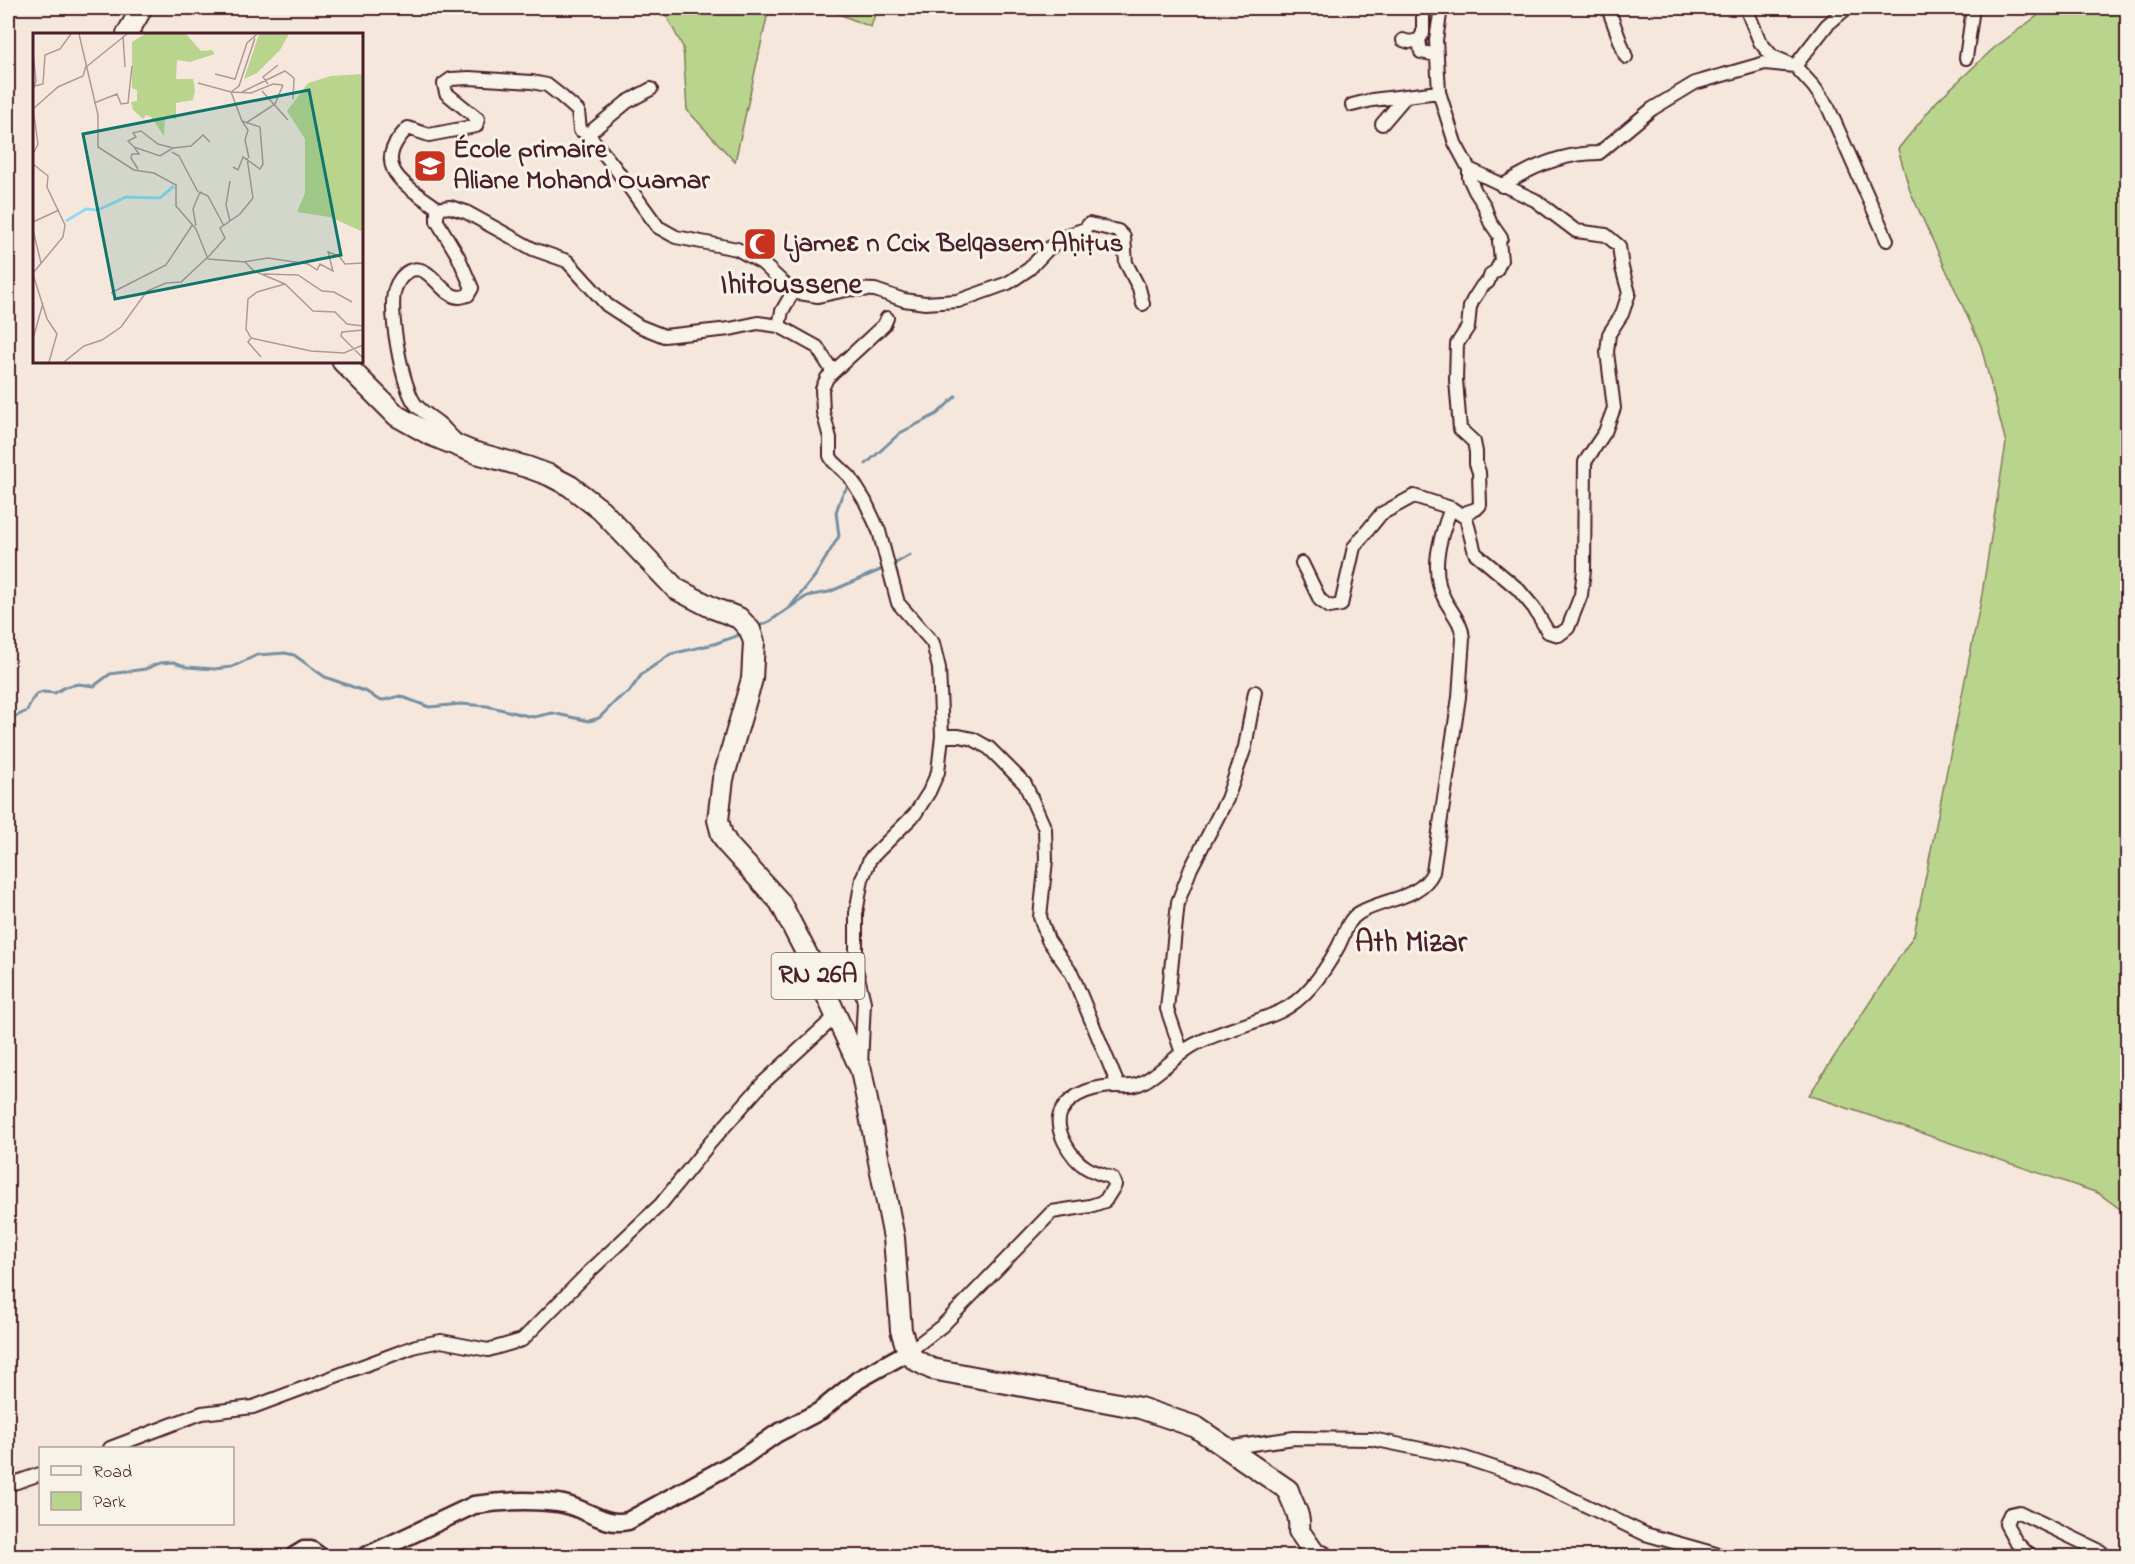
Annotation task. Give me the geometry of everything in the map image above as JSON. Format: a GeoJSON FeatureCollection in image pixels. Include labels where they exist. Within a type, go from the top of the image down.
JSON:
{"type":"FeatureCollection","features":[{"type":"Feature","properties":{"kind":"main road"},"geometry":{"type":"LineString","coordinates":[[128,33],[142,8]]}},
{"type":"Feature","properties":{"kind":"main road","name":"RN 26A"},"geometry":{"type":"LineString","coordinates":[[344,363],[397,416],[444,442],[527,467],[570,486],[601,510],[676,589],[739,618],[750,630],[754,642],[752,679],[723,779],[718,820],[722,835],[740,861],[780,902],[816,972],[861,1070],[894,1238],[901,1330],[908,1352]]}},
{"type":"Feature","properties":{"kind":"main road"},"geometry":{"type":"LineString","coordinates":[[908,1352],[915,1360],[932,1369],[1140,1408],[1196,1427],[1288,1490],[1301,1517],[1299,1531],[1315,1554],[1322,1557]]}},
{"type":"Feature","properties":{"kind":"street"},"geometry":{"type":"LineString","coordinates":[[1441,8],[1436,40],[1439,92],[1455,143],[1469,169],[1469,178],[1474,190],[1501,238],[1499,241],[1501,260],[1496,271],[1491,274],[1488,282],[1482,286],[1473,300],[1468,327],[1457,344],[1456,372],[1460,429],[1473,442],[1479,472],[1480,505],[1467,512],[1466,518],[1475,553],[1518,589],[1534,608],[1548,632],[1559,635],[1568,628],[1581,595],[1584,570],[1585,462],[1605,432],[1614,408],[1607,352],[1609,334],[1622,314],[1629,292],[1619,246],[1606,235],[1576,231],[1535,200],[1469,169]]}},
{"type":"Feature","properties":{"kind":"street"},"geometry":{"type":"LineString","coordinates":[[1608,8],[1626,57]]}},
{"type":"Feature","properties":{"kind":"street"},"geometry":{"type":"LineString","coordinates":[[1746,8],[1760,42],[1772,56],[1795,66],[1828,107],[1887,240]]}},
{"type":"Feature","properties":{"kind":"street"},"geometry":{"type":"LineString","coordinates":[[1795,66],[1827,25],[1847,8]]}},
{"type":"Feature","properties":{"kind":"street"},"geometry":{"type":"LineString","coordinates":[[1966,58],[1972,8]]}},
{"type":"Feature","properties":{"kind":"street"},"geometry":{"type":"LineString","coordinates":[[1423,11],[1423,33],[1419,40],[1421,52],[1437,56]]}},
{"type":"Feature","properties":{"kind":"street"},"geometry":{"type":"LineString","coordinates":[[1403,40],[1409,42],[1419,40]]}},
{"type":"Feature","properties":{"kind":"street"},"geometry":{"type":"LineString","coordinates":[[1502,186],[1558,158],[1578,153],[1599,153],[1652,109],[1695,83],[1765,63],[1795,66]]}},
{"type":"Feature","properties":{"kind":"street"},"geometry":{"type":"LineString","coordinates":[[440,210],[403,182],[392,168],[390,156],[397,142],[408,128],[429,135],[476,126],[478,119],[446,93],[444,84],[451,79],[522,81],[547,85],[578,111],[580,130],[588,135],[613,165],[658,227],[676,237],[737,249],[762,263],[793,292],[818,296],[851,289],[875,290],[904,300],[925,303],[958,301],[1008,283],[1029,269],[1048,249],[1068,235],[1085,229],[1089,224],[1118,231],[1124,237],[1126,263],[1143,304]]}},
{"type":"Feature","properties":{"kind":"street"},"geometry":{"type":"LineString","coordinates":[[588,135],[627,102],[651,89]]}},
{"type":"Feature","properties":{"kind":"street"},"geometry":{"type":"LineString","coordinates":[[1352,105],[1372,100],[1439,92]]}},
{"type":"Feature","properties":{"kind":"street"},"geometry":{"type":"LineString","coordinates":[[1382,124],[1406,96]]}},
{"type":"Feature","properties":{"kind":"street"},"geometry":{"type":"LineString","coordinates":[[473,452],[416,404],[406,381],[393,304],[395,290],[400,279],[409,271],[418,270],[429,275],[450,294],[459,297],[468,295],[472,288],[458,256],[437,221],[437,212],[450,207],[466,212],[533,249],[567,261],[607,305],[639,326],[664,336],[730,329],[758,322],[779,326],[817,347],[833,372]]}},
{"type":"Feature","properties":{"kind":"street"},"geometry":{"type":"LineString","coordinates":[[779,326],[782,310],[793,292]]}},
{"type":"Feature","properties":{"kind":"street"},"geometry":{"type":"LineString","coordinates":[[861,1070],[864,1002],[856,969],[856,914],[862,879],[870,860],[915,813],[929,792],[938,772],[942,736],[939,668],[933,643],[898,603],[879,531],[865,501],[850,477],[830,456],[830,438],[823,412],[822,389],[827,378],[884,325],[887,318]]}},
{"type":"Feature","properties":{"kind":"street"},"geometry":{"type":"LineString","coordinates":[[1302,563],[1320,600],[1330,607],[1341,605],[1354,547],[1381,514],[1414,496],[1451,508],[1466,518]]}},
{"type":"Feature","properties":{"kind":"street"},"geometry":{"type":"LineString","coordinates":[[366,1557],[474,1505],[487,1503],[558,1503],[577,1506],[609,1522],[617,1524],[628,1521],[739,1460],[776,1434],[820,1411],[858,1380],[908,1352],[942,1326],[1052,1212],[1090,1206],[1110,1197],[1115,1185],[1112,1178],[1086,1168],[1073,1156],[1060,1131],[1058,1117],[1063,1107],[1075,1096],[1090,1089],[1118,1085],[1127,1087],[1140,1083],[1209,1037],[1259,1021],[1283,1010],[1299,999],[1318,977],[1338,948],[1350,923],[1359,913],[1418,890],[1429,882],[1433,872],[1459,697],[1463,638],[1463,628],[1443,597],[1437,560],[1439,539],[1451,508]]}},
{"type":"Feature","properties":{"kind":"street"},"geometry":{"type":"LineString","coordinates":[[1182,1053],[1167,1009],[1178,902],[1191,868],[1227,799],[1245,747],[1255,692]]}},
{"type":"Feature","properties":{"kind":"street"},"geometry":{"type":"LineString","coordinates":[[942,736],[973,739],[989,748],[1025,784],[1045,829],[1046,860],[1040,917],[1048,940],[1072,974],[1118,1085]]}},
{"type":"Feature","properties":{"kind":"street"},"geometry":{"type":"LineString","coordinates":[[115,1447],[202,1413],[253,1407],[416,1346],[441,1341],[488,1350],[522,1341],[590,1271],[661,1204],[710,1143],[763,1083],[836,1016]]}},
{"type":"Feature","properties":{"kind":"street"},"geometry":{"type":"LineString","coordinates":[[1226,1448],[1294,1438],[1372,1439],[1466,1458],[1537,1482],[1645,1534],[1723,1557]]}},
{"type":"Feature","properties":{"kind":"street"},"geometry":{"type":"LineString","coordinates":[[8,1485],[39,1474]]}},
{"type":"Feature","properties":{"kind":"street"},"geometry":{"type":"LineString","coordinates":[[2030,1557],[2016,1542],[2006,1524],[2010,1514],[2019,1512],[2100,1551],[2105,1557]]}},
{"type":"Feature","properties":{"kind":"street"},"geometry":{"type":"LineString","coordinates":[[294,1557],[304,1550],[311,1550],[319,1557]]}},
{"type":"Feature","properties":{"kind":"green space"},"geometry":{"type":"Polygon","coordinates":[[[662,8],[769,8],[735,162],[687,110],[683,47],[662,8]]]}},
{"type":"Feature","properties":{"kind":"green space"},"geometry":{"type":"Polygon","coordinates":[[[824,8],[877,8],[871,27],[824,8]]]}},
{"type":"Feature","properties":{"kind":"green space"},"geometry":{"type":"Polygon","coordinates":[[[2048,8],[2127,8],[2127,1214],[2098,1193],[1809,1095],[1914,935],[1981,600],[2006,443],[1981,346],[1910,191],[1898,149],[1937,101],[1994,48],[2048,8]]]}},
{"type":"Feature","properties":{"kind":"waterway"},"geometry":{"type":"LineString","coordinates":[[866,464],[900,433],[937,414],[956,396]]}},
{"type":"Feature","properties":{"kind":"waterway"},"geometry":{"type":"LineString","coordinates":[[791,606],[815,576],[839,536],[836,512],[842,495],[849,485]]}},
{"type":"Feature","properties":{"kind":"waterway"},"geometry":{"type":"LineString","coordinates":[[894,564],[910,555]]}},
{"type":"Feature","properties":{"kind":"waterway"},"geometry":{"type":"LineString","coordinates":[[759,626],[807,596],[829,592],[885,568]]}},
{"type":"Feature","properties":{"kind":"waterway"},"geometry":{"type":"LineString","coordinates":[[8,720],[27,711],[37,694],[55,693],[65,687],[78,684],[94,686],[110,674],[174,662],[187,667],[214,669],[232,667],[257,655],[285,653],[294,655],[325,677],[367,692],[377,699],[384,700],[400,696],[429,707],[461,704],[487,706],[534,717],[552,713],[589,721],[599,718],[618,699],[629,692],[642,674],[671,654],[714,644],[742,634]]}},
{"type":"Feature","properties":{"kind":"place","name":"École primaire Aliane Mohand Ouamar"},"geometry":{"type":"Point","coordinates":[430,166]}},
{"type":"Feature","properties":{"kind":"place","name":"Ljameɛ n Ccix Belqasem Aḥiṭus"},"geometry":{"type":"Point","coordinates":[760,244]}},
{"type":"Feature","properties":{"kind":"district","name":"Ihitoussene"},"geometry":{"type":"Point","coordinates":[791,286]}},
{"type":"Feature","properties":{"kind":"district","name":"Ath Mizar"},"geometry":{"type":"Point","coordinates":[1411,944]}}]}
